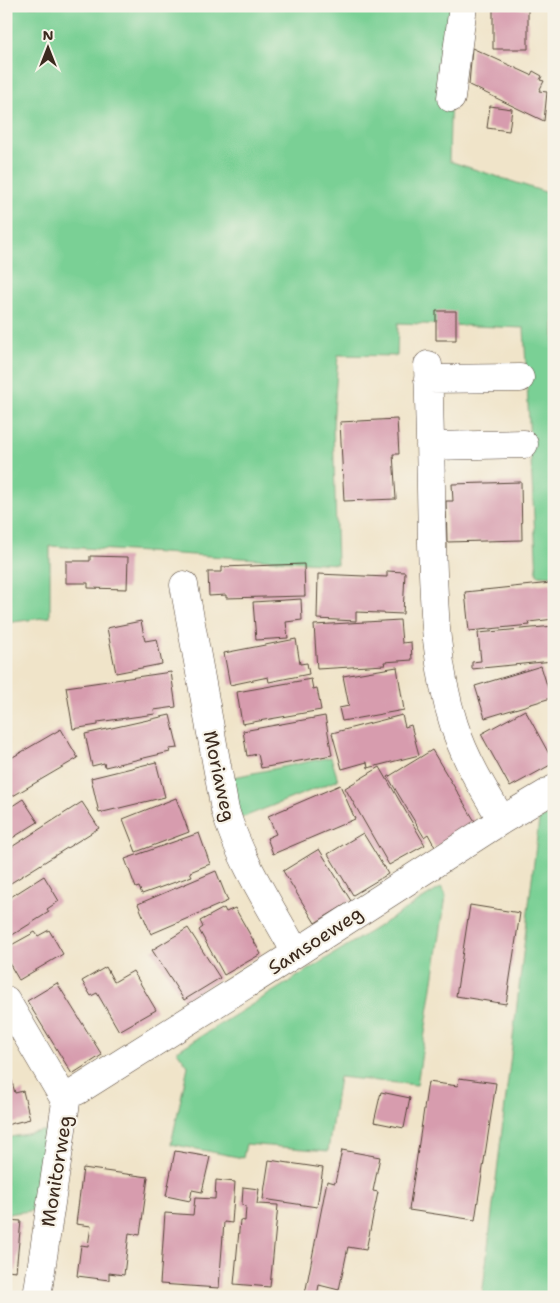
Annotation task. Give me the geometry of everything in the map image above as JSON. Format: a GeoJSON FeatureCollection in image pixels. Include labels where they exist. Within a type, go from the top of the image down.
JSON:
{"type":"FeatureCollection","features":[{"type":"Feature","properties":{"kind":"street"},"geometry":{"type":"LineString","coordinates":[[451,98],[463,6]]}},
{"type":"Feature","properties":{"kind":"street"},"geometry":{"type":"LineString","coordinates":[[502,820],[464,753],[443,682],[437,646],[428,372],[520,378]]}},
{"type":"Feature","properties":{"kind":"street"},"geometry":{"type":"LineString","coordinates":[[430,446],[524,444]]}},
{"type":"Feature","properties":{"kind":"street","name":"Moriaweg"},"geometry":{"type":"LineString","coordinates":[[184,585],[225,810],[239,849],[296,953]]}},
{"type":"Feature","properties":{"kind":"street","name":"Samsoeweg"},"geometry":{"type":"LineString","coordinates":[[77,1091],[502,820],[554,790]]}},
{"type":"Feature","properties":{"kind":"street","name":"Monitorweg"},"geometry":{"type":"LineString","coordinates":[[6,1000],[66,1102],[37,1297]]}},
{"type":"Feature","properties":{"kind":"green space"},"geometry":{"type":"Polygon","coordinates":[[[6,6],[453,6],[449,161],[548,193],[554,126],[554,576],[537,575],[524,328],[398,323],[397,356],[338,355],[333,426],[337,564],[50,546],[50,617],[6,623],[6,6]]]}},
{"type":"Feature","properties":{"kind":"green space"},"geometry":{"type":"Polygon","coordinates":[[[331,757],[338,780],[241,818],[229,778],[331,757]]]}},
{"type":"Feature","properties":{"kind":"green space"},"geometry":{"type":"Polygon","coordinates":[[[554,811],[554,1297],[482,1297],[539,820],[554,811]]]}},
{"type":"Feature","properties":{"kind":"green space"},"geometry":{"type":"Polygon","coordinates":[[[442,887],[446,896],[417,1085],[339,1077],[328,1151],[246,1144],[243,1158],[171,1144],[188,1066],[177,1051],[442,887]]]}},
{"type":"Feature","properties":{"kind":"green space"},"geometry":{"type":"Polygon","coordinates":[[[62,1127],[54,1208],[6,1214],[6,1138],[62,1127]]]}},
{"type":"Feature","properties":{"kind":"building"},"geometry":{"type":"Polygon","coordinates":[[[493,6],[528,9],[528,49],[493,49],[493,6]]]}},
{"type":"Feature","properties":{"kind":"building"},"geometry":{"type":"Polygon","coordinates":[[[472,48],[531,75],[533,71],[542,76],[540,80],[544,81],[539,91],[547,92],[544,121],[469,85],[472,48]]]}},
{"type":"Feature","properties":{"kind":"building"},"geometry":{"type":"Polygon","coordinates":[[[490,106],[512,109],[509,131],[487,128],[490,106]]]}},
{"type":"Feature","properties":{"kind":"building"},"geometry":{"type":"Polygon","coordinates":[[[436,311],[456,311],[456,340],[436,340],[436,311]]]}},
{"type":"Feature","properties":{"kind":"building"},"geometry":{"type":"Polygon","coordinates":[[[397,419],[399,454],[393,454],[396,499],[344,501],[340,422],[397,419]]]}},
{"type":"Feature","properties":{"kind":"building"},"geometry":{"type":"Polygon","coordinates":[[[521,482],[522,540],[447,542],[446,501],[453,501],[452,484],[521,482]]]}},
{"type":"Feature","properties":{"kind":"building"},"geometry":{"type":"Polygon","coordinates":[[[90,556],[128,557],[127,589],[88,588],[88,583],[66,583],[66,561],[90,561],[90,556]]]}},
{"type":"Feature","properties":{"kind":"building"},"geometry":{"type":"Polygon","coordinates":[[[304,564],[305,596],[226,598],[226,595],[209,596],[208,572],[222,572],[222,567],[304,564]]]}},
{"type":"Feature","properties":{"kind":"building"},"geometry":{"type":"Polygon","coordinates":[[[387,571],[405,572],[403,614],[356,612],[356,621],[317,619],[318,574],[387,577],[387,571]]]}},
{"type":"Feature","properties":{"kind":"building"},"geometry":{"type":"Polygon","coordinates":[[[551,583],[554,619],[529,622],[530,625],[469,631],[465,592],[551,583]]]}},
{"type":"Feature","properties":{"kind":"building"},"geometry":{"type":"Polygon","coordinates":[[[301,599],[302,620],[286,622],[288,638],[256,640],[253,602],[301,599]]]}},
{"type":"Feature","properties":{"kind":"building"},"geometry":{"type":"Polygon","coordinates":[[[400,620],[402,643],[411,642],[412,660],[384,662],[385,665],[317,669],[314,625],[400,620]]]}},
{"type":"Feature","properties":{"kind":"building"},"geometry":{"type":"Polygon","coordinates":[[[141,621],[145,641],[157,639],[162,664],[116,673],[107,628],[141,621]]]}},
{"type":"Feature","properties":{"kind":"building"},"geometry":{"type":"Polygon","coordinates":[[[554,626],[553,661],[472,669],[472,662],[481,661],[478,633],[554,626]]]}},
{"type":"Feature","properties":{"kind":"building"},"geometry":{"type":"Polygon","coordinates":[[[296,639],[300,664],[307,663],[309,674],[269,682],[268,677],[230,685],[224,653],[296,639]]]}},
{"type":"Feature","properties":{"kind":"building"},"geometry":{"type":"Polygon","coordinates":[[[541,666],[551,698],[485,718],[475,686],[541,666]]]}},
{"type":"Feature","properties":{"kind":"building"},"geometry":{"type":"Polygon","coordinates":[[[397,667],[404,710],[342,721],[339,708],[349,706],[343,676],[397,667]]]}},
{"type":"Feature","properties":{"kind":"building"},"geometry":{"type":"Polygon","coordinates":[[[171,672],[176,707],[154,710],[155,714],[98,722],[98,725],[73,729],[66,687],[171,672]]]}},
{"type":"Feature","properties":{"kind":"building"},"geometry":{"type":"Polygon","coordinates":[[[311,679],[313,689],[317,688],[321,710],[242,724],[237,692],[311,679]]]}},
{"type":"Feature","properties":{"kind":"building"},"geometry":{"type":"Polygon","coordinates":[[[525,710],[554,763],[510,787],[481,734],[525,710]]]}},
{"type":"Feature","properties":{"kind":"building"},"geometry":{"type":"Polygon","coordinates":[[[170,715],[178,748],[169,749],[170,752],[105,767],[104,763],[92,766],[85,734],[170,715]]]}},
{"type":"Feature","properties":{"kind":"building"},"geometry":{"type":"Polygon","coordinates":[[[402,715],[405,727],[411,725],[419,755],[368,768],[367,762],[342,769],[332,733],[402,715]]]}},
{"type":"Feature","properties":{"kind":"building"},"geometry":{"type":"Polygon","coordinates":[[[325,716],[332,755],[261,768],[258,754],[247,756],[243,731],[325,716]]]}},
{"type":"Feature","properties":{"kind":"building"},"geometry":{"type":"Polygon","coordinates":[[[61,729],[78,758],[6,800],[6,761],[61,729]]]}},
{"type":"Feature","properties":{"kind":"building"},"geometry":{"type":"Polygon","coordinates":[[[432,750],[476,823],[435,847],[428,834],[424,837],[388,777],[432,750]]]}},
{"type":"Feature","properties":{"kind":"building"},"geometry":{"type":"Polygon","coordinates":[[[156,762],[165,797],[99,813],[91,778],[156,762]]]}},
{"type":"Feature","properties":{"kind":"building"},"geometry":{"type":"Polygon","coordinates":[[[380,767],[425,845],[389,865],[345,788],[380,767]]]}},
{"type":"Feature","properties":{"kind":"building"},"geometry":{"type":"Polygon","coordinates":[[[340,785],[355,819],[273,854],[267,838],[276,834],[268,816],[340,785]]]}},
{"type":"Feature","properties":{"kind":"building"},"geometry":{"type":"Polygon","coordinates":[[[176,798],[189,832],[136,852],[123,819],[176,798]]]}},
{"type":"Feature","properties":{"kind":"building"},"geometry":{"type":"Polygon","coordinates":[[[23,799],[38,822],[6,842],[6,810],[23,799]]]}},
{"type":"Feature","properties":{"kind":"building"},"geometry":{"type":"Polygon","coordinates":[[[82,802],[99,828],[6,886],[6,859],[11,856],[7,850],[82,802]]]}},
{"type":"Feature","properties":{"kind":"building"},"geometry":{"type":"Polygon","coordinates":[[[199,833],[210,864],[190,872],[192,876],[142,894],[139,887],[136,888],[125,859],[199,833]]]}},
{"type":"Feature","properties":{"kind":"building"},"geometry":{"type":"Polygon","coordinates":[[[363,833],[388,874],[353,895],[328,854],[363,833]]]}},
{"type":"Feature","properties":{"kind":"building"},"geometry":{"type":"Polygon","coordinates":[[[319,849],[351,901],[315,923],[283,871],[319,849]]]}},
{"type":"Feature","properties":{"kind":"building"},"geometry":{"type":"Polygon","coordinates":[[[216,871],[228,901],[151,934],[138,904],[216,871]]]}},
{"type":"Feature","properties":{"kind":"building"},"geometry":{"type":"Polygon","coordinates":[[[44,876],[59,901],[47,909],[49,912],[6,939],[6,900],[44,876]]]}},
{"type":"Feature","properties":{"kind":"building"},"geometry":{"type":"Polygon","coordinates":[[[470,905],[520,913],[506,1004],[456,996],[470,905]]]}},
{"type":"Feature","properties":{"kind":"building"},"geometry":{"type":"Polygon","coordinates":[[[224,908],[226,912],[235,908],[261,954],[224,975],[199,930],[203,927],[200,921],[224,908]]]}},
{"type":"Feature","properties":{"kind":"building"},"geometry":{"type":"Polygon","coordinates":[[[188,928],[220,978],[184,1000],[152,950],[188,928]]]}},
{"type":"Feature","properties":{"kind":"building"},"geometry":{"type":"Polygon","coordinates":[[[49,930],[63,954],[19,980],[6,958],[6,948],[35,932],[38,936],[49,930]]]}},
{"type":"Feature","properties":{"kind":"building"},"geometry":{"type":"Polygon","coordinates":[[[106,967],[114,982],[133,971],[156,1010],[119,1031],[97,993],[91,996],[82,981],[106,967]]]}},
{"type":"Feature","properties":{"kind":"building"},"geometry":{"type":"Polygon","coordinates":[[[57,983],[102,1055],[72,1074],[27,1001],[57,983]]]}},
{"type":"Feature","properties":{"kind":"building"},"geometry":{"type":"Polygon","coordinates":[[[6,1059],[15,1093],[23,1091],[30,1119],[6,1125],[6,1059]]]}},
{"type":"Feature","properties":{"kind":"building"},"geometry":{"type":"Polygon","coordinates":[[[459,1078],[496,1083],[475,1220],[409,1210],[428,1082],[458,1086],[459,1078]]]}},
{"type":"Feature","properties":{"kind":"building"},"geometry":{"type":"Polygon","coordinates":[[[381,1092],[410,1098],[404,1128],[374,1122],[381,1092]]]}},
{"type":"Feature","properties":{"kind":"building"},"geometry":{"type":"Polygon","coordinates":[[[342,1150],[380,1157],[373,1191],[378,1192],[366,1250],[348,1247],[339,1290],[319,1285],[317,1296],[305,1294],[327,1181],[335,1183],[342,1150]]]}},
{"type":"Feature","properties":{"kind":"building"},"geometry":{"type":"Polygon","coordinates":[[[175,1151],[210,1157],[202,1192],[192,1190],[190,1201],[166,1196],[175,1151]]]}},
{"type":"Feature","properties":{"kind":"building"},"geometry":{"type":"Polygon","coordinates":[[[269,1160],[323,1168],[317,1207],[263,1199],[269,1160]]]}},
{"type":"Feature","properties":{"kind":"building"},"geometry":{"type":"Polygon","coordinates":[[[83,1168],[148,1177],[140,1235],[129,1233],[124,1275],[109,1273],[109,1280],[77,1276],[81,1245],[88,1246],[91,1226],[76,1224],[83,1168]]]}},
{"type":"Feature","properties":{"kind":"building"},"geometry":{"type":"Polygon","coordinates":[[[216,1180],[235,1182],[232,1223],[224,1222],[219,1288],[160,1284],[165,1213],[193,1215],[195,1198],[215,1199],[216,1180]]]}},
{"type":"Feature","properties":{"kind":"building"},"geometry":{"type":"Polygon","coordinates":[[[243,1187],[259,1189],[257,1204],[278,1205],[270,1287],[234,1284],[240,1220],[245,1221],[246,1206],[242,1205],[243,1187]]]}},
{"type":"Feature","properties":{"kind":"building"},"geometry":{"type":"Polygon","coordinates":[[[6,1220],[21,1221],[16,1271],[6,1270],[6,1220]]]}}]}
